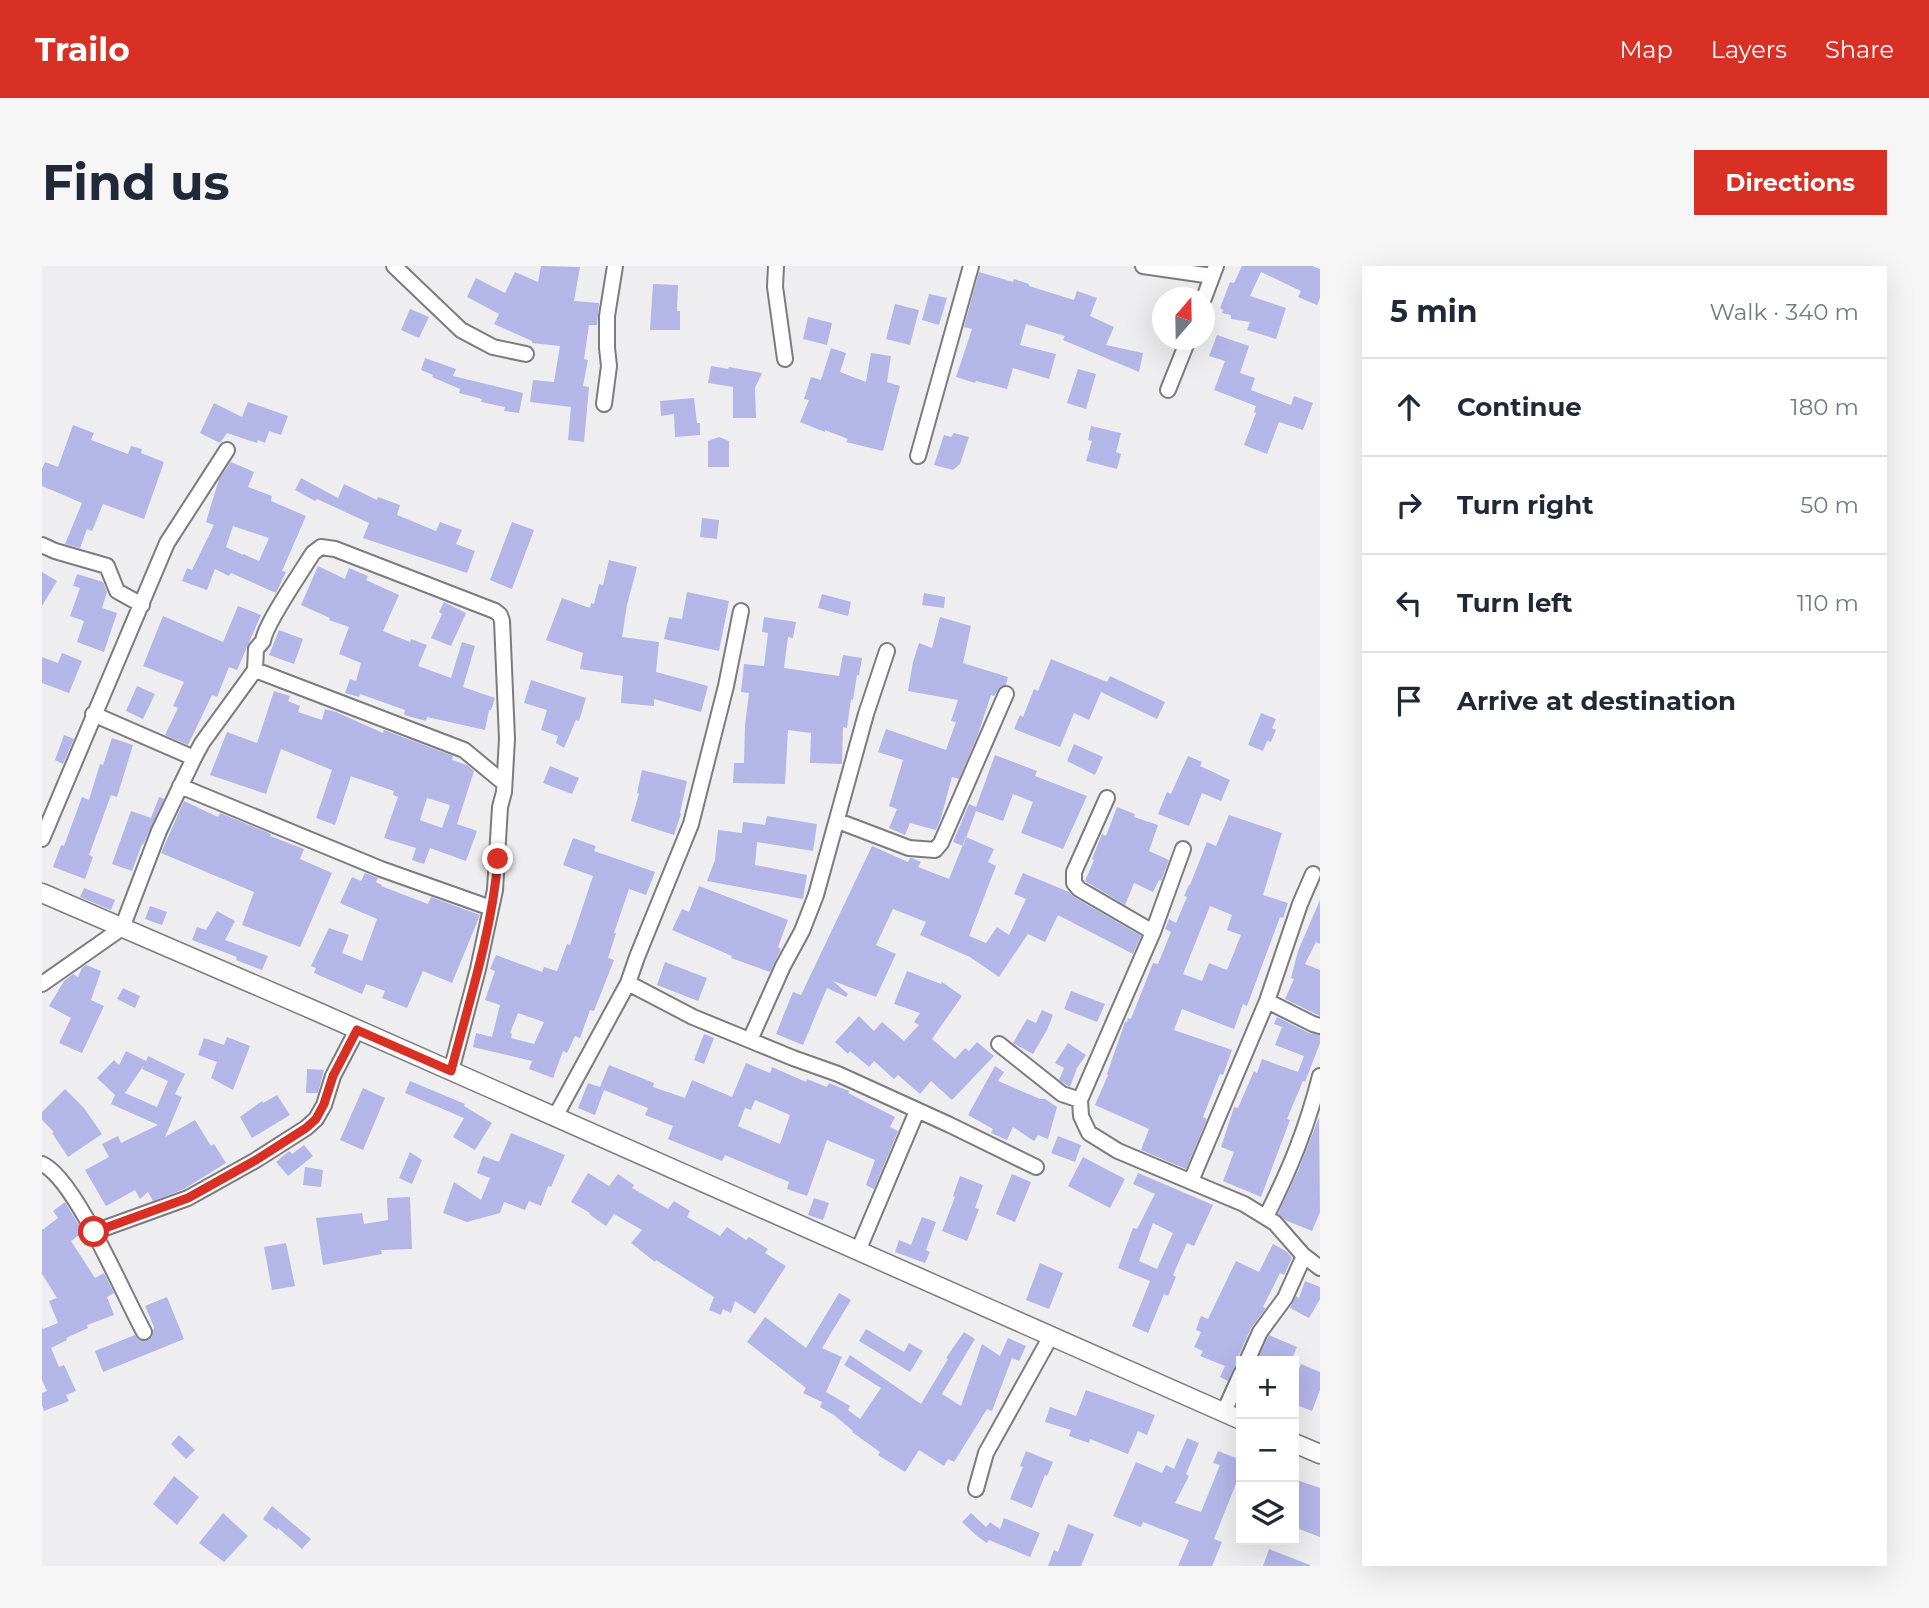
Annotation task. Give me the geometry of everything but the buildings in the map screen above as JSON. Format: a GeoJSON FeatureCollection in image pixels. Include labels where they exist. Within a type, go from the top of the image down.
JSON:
{"type":"FeatureCollection","features":[{"type":"Feature","properties":{"kind":"main road"},"geometry":{"type":"LineString","coordinates":[[42,893],[1239,1419]]}},
{"type":"Feature","properties":{"kind":"main road"},"geometry":{"type":"LineString","coordinates":[[1299,1445],[1320,1454]]}},
{"type":"Feature","properties":{"kind":"street"},"geometry":{"type":"LineString","coordinates":[[394,266],[461,330],[493,347],[526,354]]}},
{"type":"Feature","properties":{"kind":"street"},"geometry":{"type":"LineString","coordinates":[[604,404],[609,366],[607,316],[615,266]]}},
{"type":"Feature","properties":{"kind":"street"},"geometry":{"type":"LineString","coordinates":[[776,266],[775,287],[785,359]]}},
{"type":"Feature","properties":{"kind":"street"},"geometry":{"type":"LineString","coordinates":[[918,456],[971,266]]}},
{"type":"Feature","properties":{"kind":"street"},"geometry":{"type":"LineString","coordinates":[[1143,266],[1214,271]]}},
{"type":"Feature","properties":{"kind":"street"},"geometry":{"type":"LineString","coordinates":[[1168,390],[1184,350]]}},
{"type":"Feature","properties":{"kind":"street"},"geometry":{"type":"LineString","coordinates":[[42,839],[167,543],[227,450]]}},
{"type":"Feature","properties":{"kind":"street"},"geometry":{"type":"LineString","coordinates":[[42,545],[107,566],[117,591],[142,605]]}},
{"type":"Feature","properties":{"kind":"street"},"geometry":{"type":"LineString","coordinates":[[42,984],[122,928],[159,831],[202,743],[254,670],[256,649],[313,553],[321,547],[335,549],[500,615],[507,739],[495,890],[478,969],[451,1071]]}},
{"type":"Feature","properties":{"kind":"street"},"geometry":{"type":"LineString","coordinates":[[555,1117],[628,984],[691,824],[726,686],[741,611]]}},
{"type":"Feature","properties":{"kind":"street"},"geometry":{"type":"LineString","coordinates":[[750,1040],[811,907],[838,821],[866,714],[887,651]]}},
{"type":"Feature","properties":{"kind":"street"},"geometry":{"type":"LineString","coordinates":[[254,670],[464,750],[504,783]]}},
{"type":"Feature","properties":{"kind":"street"},"geometry":{"type":"LineString","coordinates":[[838,821],[909,848],[935,850],[941,843],[1006,694]]}},
{"type":"Feature","properties":{"kind":"street"},"geometry":{"type":"LineString","coordinates":[[93,714],[194,758]]}},
{"type":"Feature","properties":{"kind":"street"},"geometry":{"type":"LineString","coordinates":[[180,786],[381,869],[491,908]]}},
{"type":"Feature","properties":{"kind":"street"},"geometry":{"type":"LineString","coordinates":[[1107,798],[1074,872],[1074,883],[1079,889],[1153,932]]}},
{"type":"Feature","properties":{"kind":"street"},"geometry":{"type":"LineString","coordinates":[[1183,849],[1153,932],[1080,1100],[1081,1116],[1089,1133],[1118,1151],[1191,1181],[1266,1217],[1275,1223],[1304,1256],[1320,1268]]}},
{"type":"Feature","properties":{"kind":"street"},"geometry":{"type":"LineString","coordinates":[[1191,1181],[1267,1001],[1313,874]]}},
{"type":"Feature","properties":{"kind":"street"},"geometry":{"type":"LineString","coordinates":[[628,984],[692,1017],[838,1074],[1035,1167]]}},
{"type":"Feature","properties":{"kind":"street"},"geometry":{"type":"LineString","coordinates":[[1267,1001],[1320,1026]]}},
{"type":"Feature","properties":{"kind":"street"},"geometry":{"type":"LineString","coordinates":[[94,1232],[188,1198],[306,1128],[316,1119],[324,1104],[333,1076],[357,1030]]}},
{"type":"Feature","properties":{"kind":"street"},"geometry":{"type":"LineString","coordinates":[[999,1044],[1062,1094],[1080,1100]]}},
{"type":"Feature","properties":{"kind":"street"},"geometry":{"type":"LineString","coordinates":[[1266,1217],[1290,1169],[1305,1130],[1320,1076]]}},
{"type":"Feature","properties":{"kind":"street"},"geometry":{"type":"LineString","coordinates":[[858,1251],[918,1111]]}},
{"type":"Feature","properties":{"kind":"street"},"geometry":{"type":"LineString","coordinates":[[42,1164],[49,1167],[63,1182],[94,1232],[144,1332]]}},
{"type":"Feature","properties":{"kind":"street"},"geometry":{"type":"LineString","coordinates":[[1249,1356],[1260,1332],[1285,1298],[1304,1256]]}},
{"type":"Feature","properties":{"kind":"street"},"geometry":{"type":"LineString","coordinates":[[976,1489],[986,1453],[1051,1336]]}},
{"type":"Feature","properties":{"kind":"street"},"geometry":{"type":"LineString","coordinates":[[1224,1412],[1236,1385]]}},
{"type":"Feature","properties":{"kind":"route"},"geometry":{"type":"LineString","coordinates":[[94,1232],[188,1198],[306,1128],[316,1119],[324,1104],[333,1076],[357,1030],[451,1071],[478,969],[495,890],[498,859]]}}]}
